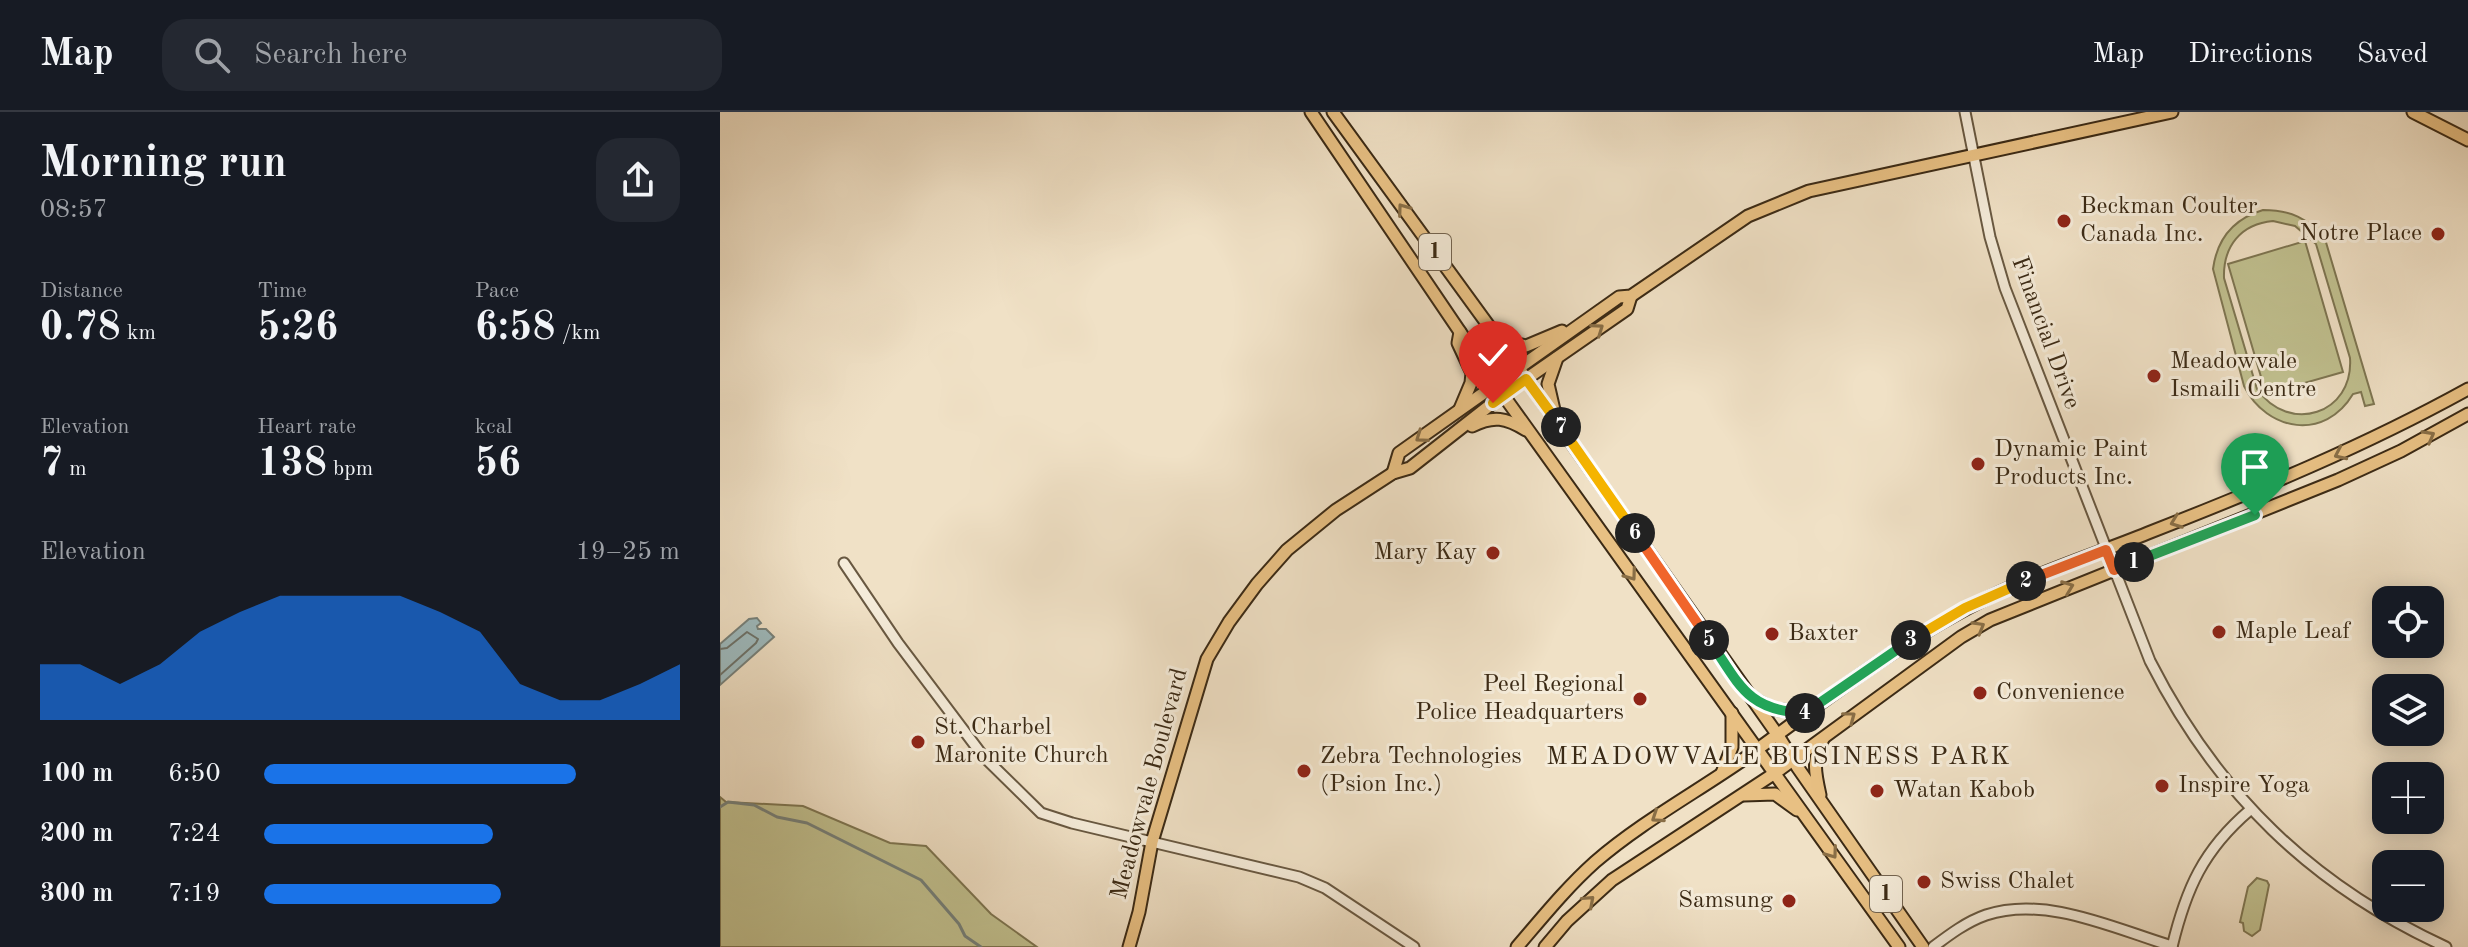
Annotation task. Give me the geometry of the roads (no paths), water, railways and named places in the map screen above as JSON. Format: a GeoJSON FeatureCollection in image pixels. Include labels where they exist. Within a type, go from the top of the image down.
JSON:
{"type":"FeatureCollection","features":[{"type":"Feature","properties":{"kind":"main road","name":"1"},"geometry":{"type":"LineString","coordinates":[[1311,112],[1529,432],[1899,947]]}},
{"type":"Feature","properties":{"kind":"main road","name":"1"},"geometry":{"type":"LineString","coordinates":[[1333,112],[1555,419],[1923,947]]}},
{"type":"Feature","properties":{"kind":"main road","name":"Meadowvale Boulevard"},"geometry":{"type":"LineString","coordinates":[[1129,947],[1152,842],[1207,659],[1257,584],[1287,550],[1336,510],[1393,473],[1410,468],[1460,429],[1500,390],[1571,331],[1619,297],[1631,296],[1748,216],[1809,191],[2172,112]]}},
{"type":"Feature","properties":{"kind":"main road"},"geometry":{"type":"LineString","coordinates":[[2413,112],[2466,135]]}},
{"type":"Feature","properties":{"kind":"main road","name":"Meadowvale Boulevard"},"geometry":{"type":"LineString","coordinates":[[1522,374],[1557,357],[1627,309],[1631,296]]}},
{"type":"Feature","properties":{"kind":"main road"},"geometry":{"type":"LineString","coordinates":[[1499,340],[1526,346],[1560,331],[1571,331]]}},
{"type":"Feature","properties":{"kind":"main road"},"geometry":{"type":"LineString","coordinates":[[1460,332],[1458,343],[1471,367],[1472,376],[1460,410]]}},
{"type":"Feature","properties":{"kind":"main road"},"geometry":{"type":"LineString","coordinates":[[1555,419],[1548,384],[1557,357]]}},
{"type":"Feature","properties":{"kind":"main road"},"geometry":{"type":"LineString","coordinates":[[1517,947],[1595,863],[1639,829],[1924,631],[2016,585],[2328,460],[2468,389]]}},
{"type":"Feature","properties":{"kind":"main road","name":"Meadowvale Boulevard"},"geometry":{"type":"LineString","coordinates":[[1393,473],[1399,453],[1460,410],[1500,390]]}},
{"type":"Feature","properties":{"kind":"main road"},"geometry":{"type":"LineString","coordinates":[[1545,947],[1567,921],[1612,880],[1775,773],[1961,637],[1990,620],[2338,480],[2401,451],[2468,414]]}},
{"type":"Feature","properties":{"kind":"main road"},"geometry":{"type":"LineString","coordinates":[[1460,429],[1495,417],[1511,421],[1529,432]]}},
{"type":"Feature","properties":{"kind":"main road"},"geometry":{"type":"LineString","coordinates":[[1749,697],[1773,709],[1806,713]]}},
{"type":"Feature","properties":{"kind":"main road"},"geometry":{"type":"LineString","coordinates":[[1722,774],[1732,747],[1732,713]]}},
{"type":"Feature","properties":{"kind":"main road"},"geometry":{"type":"LineString","coordinates":[[1821,800],[1814,766],[1823,739]]}},
{"type":"Feature","properties":{"kind":"main road"},"geometry":{"type":"LineString","coordinates":[[1739,795],[1775,794],[1792,805],[1811,824]]}},
{"type":"Feature","properties":{"kind":"street","name":"Financial Drive"},"geometry":{"type":"LineString","coordinates":[[1965,112],[1990,237],[2005,288],[2162,686],[2188,729],[2250,810],[2307,863],[2378,913],[2446,947]]}},
{"type":"Feature","properties":{"kind":"street"},"geometry":{"type":"LineString","coordinates":[[844,563],[898,643],[983,756],[1041,813],[1243,862],[1317,884],[1414,947]]}},
{"type":"Feature","properties":{"kind":"street"},"geometry":{"type":"LineString","coordinates":[[1933,947],[1952,932],[1987,915],[2039,910],[2075,916],[2172,947],[2180,913],[2205,858],[2250,810]]}},
{"type":"Feature","properties":{"kind":"water"},"geometry":{"type":"Polygon","coordinates":[[[757,618],[761,623],[758,629],[766,629],[774,637],[720,685],[720,644],[749,619],[757,618]]]}},
{"type":"Feature","properties":{"kind":"waterway"},"geometry":{"type":"LineString","coordinates":[[720,807],[728,802],[754,805],[777,817],[807,823],[921,880],[959,924],[965,936],[981,947]]}},
{"type":"Feature","properties":{"kind":"place","name":"Beckman Coulter Canada Inc."},"geometry":{"type":"Point","coordinates":[2064,221]}},
{"type":"Feature","properties":{"kind":"place","name":"Notre Place"},"geometry":{"type":"Point","coordinates":[2438,234]}},
{"type":"Feature","properties":{"kind":"place","name":"Meadowvale Ismaili Centre"},"geometry":{"type":"Point","coordinates":[2154,376]}},
{"type":"Feature","properties":{"kind":"place","name":"Dynamic Paint Products Inc."},"geometry":{"type":"Point","coordinates":[1978,464]}},
{"type":"Feature","properties":{"kind":"place","name":"Mary Kay"},"geometry":{"type":"Point","coordinates":[1493,553]}},
{"type":"Feature","properties":{"kind":"place","name":"Maple Leaf"},"geometry":{"type":"Point","coordinates":[2219,632]}},
{"type":"Feature","properties":{"kind":"place","name":"Baxter"},"geometry":{"type":"Point","coordinates":[1772,634]}},
{"type":"Feature","properties":{"kind":"place","name":"Convenience"},"geometry":{"type":"Point","coordinates":[1980,693]}},
{"type":"Feature","properties":{"kind":"place","name":"Peel Regional Police Headquarters"},"geometry":{"type":"Point","coordinates":[1640,699]}},
{"type":"Feature","properties":{"kind":"place","name":"St. Charbel Maronite Church"},"geometry":{"type":"Point","coordinates":[918,742]}},
{"type":"Feature","properties":{"kind":"place","name":"Zebra Technologies (Psion Inc.)"},"geometry":{"type":"Point","coordinates":[1304,771]}},
{"type":"Feature","properties":{"kind":"place","name":"Inspire Yoga"},"geometry":{"type":"Point","coordinates":[2162,786]}},
{"type":"Feature","properties":{"kind":"place","name":"Watan Kabob"},"geometry":{"type":"Point","coordinates":[1877,791]}},
{"type":"Feature","properties":{"kind":"place","name":"Swiss Chalet"},"geometry":{"type":"Point","coordinates":[1924,882]}},
{"type":"Feature","properties":{"kind":"place","name":"Samsung"},"geometry":{"type":"Point","coordinates":[1789,901]}},
{"type":"Feature","properties":{"kind":"district","name":"MEADOWVALE BUSINESS PARK"},"geometry":{"type":"Point","coordinates":[1779,757]}}]}
